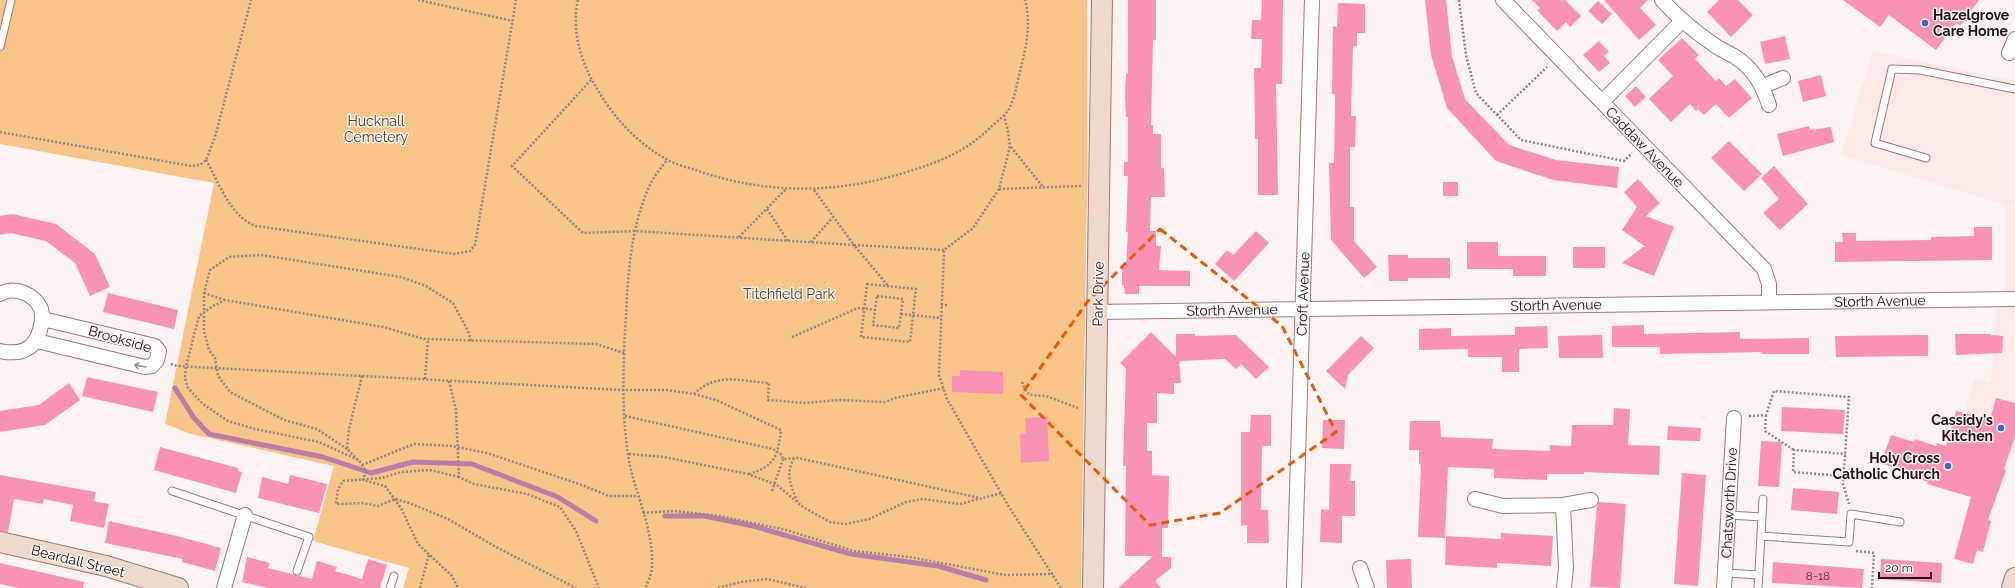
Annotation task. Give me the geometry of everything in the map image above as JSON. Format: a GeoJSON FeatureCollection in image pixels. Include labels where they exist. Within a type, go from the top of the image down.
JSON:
{"type":"FeatureCollection","features":[{"type":"Feature","properties":{"kind":"street","name":"Park Drive"},"geometry":{"type":"LineString","coordinates":[[1093,588],[1102,0]]}},
{"type":"Feature","properties":{"kind":"street","name":"Croft Avenue"},"geometry":{"type":"LineString","coordinates":[[1294,588],[1312,0]]}},
{"type":"Feature","properties":{"kind":"street","name":"Caddaw Avenue"},"geometry":{"type":"LineString","coordinates":[[1503,0],[1764,269],[1769,284],[1770,302]]}},
{"type":"Feature","properties":{"kind":"street"},"geometry":{"type":"LineString","coordinates":[[1662,0],[1682,21],[1714,45],[1735,56],[1752,71],[1763,86],[1769,105]]}},
{"type":"Feature","properties":{"kind":"street"},"geometry":{"type":"LineString","coordinates":[[1602,102],[1682,21]]}},
{"type":"Feature","properties":{"kind":"street"},"geometry":{"type":"LineString","coordinates":[[2008,53],[2015,39]]}},
{"type":"Feature","properties":{"kind":"street"},"geometry":{"type":"LineString","coordinates":[[1763,86],[1783,78]]}},
{"type":"Feature","properties":{"kind":"street"},"geometry":{"type":"LineString","coordinates":[[0,294],[8,290],[21,291],[32,298],[40,308],[43,319],[37,341],[26,350],[12,353],[0,351]]}},
{"type":"Feature","properties":{"kind":"street","name":"Storth Avenue"},"geometry":{"type":"LineString","coordinates":[[1097,312],[2015,299]]}},
{"type":"Feature","properties":{"kind":"street","name":"Brookside"},"geometry":{"type":"LineString","coordinates":[[37,341],[145,367],[152,366],[157,360],[159,351],[155,346],[43,319]]}},
{"type":"Feature","properties":{"kind":"street","name":"Chatsworth Drive"},"geometry":{"type":"LineString","coordinates":[[1724,588],[1734,418]]}},
{"type":"Feature","properties":{"kind":"street"},"geometry":{"type":"LineString","coordinates":[[1475,500],[1503,506],[1563,505],[1591,500]]}},
{"type":"Feature","properties":{"kind":"street"},"geometry":{"type":"LineString","coordinates":[[1563,505],[1566,568],[1564,588]]}},
{"type":"Feature","properties":{"kind":"street"},"geometry":{"type":"LineString","coordinates":[[224,588],[245,515]]}},
{"type":"Feature","properties":{"kind":"street","name":"Beardall Street"},"geometry":{"type":"LineString","coordinates":[[0,542],[106,566],[178,588]]}},
{"type":"Feature","properties":{"kind":"street"},"geometry":{"type":"LineString","coordinates":[[1360,568],[1367,588]]}},
{"type":"Feature","properties":{"kind":"street"},"geometry":{"type":"LineString","coordinates":[[2012,588],[2015,578]]}},
{"type":"Feature","properties":{"kind":"lane"},"geometry":{"type":"LineString","coordinates":[[0,47],[11,0]]}},
{"type":"Feature","properties":{"kind":"lane"},"geometry":{"type":"LineString","coordinates":[[1926,158],[1875,143],[1892,69],[1920,70],[2015,89]]}},
{"type":"Feature","properties":{"kind":"lane"},"geometry":{"type":"LineString","coordinates":[[172,491],[309,537],[297,571]]}},
{"type":"Feature","properties":{"kind":"lane"},"geometry":{"type":"LineString","coordinates":[[1758,588],[1763,499]]}},
{"type":"Feature","properties":{"kind":"lane"},"geometry":{"type":"LineString","coordinates":[[1761,536],[1849,542],[1851,514],[1900,522]]}},
{"type":"Feature","properties":{"kind":"lane"},"geometry":{"type":"LineString","coordinates":[[1729,516],[1762,517]]}},
{"type":"Feature","properties":{"kind":"lane"},"geometry":{"type":"LineString","coordinates":[[1725,573],[1759,575]]}},
{"type":"Feature","properties":{"kind":"lane"},"geometry":{"type":"LineString","coordinates":[[390,588],[394,576]]}},
{"type":"Feature","properties":{"kind":"path"},"geometry":{"type":"LineString","coordinates":[[0,132],[191,166],[200,165],[206,160],[215,137],[251,0]]}},
{"type":"Feature","properties":{"kind":"path"},"geometry":{"type":"LineString","coordinates":[[418,0],[512,21]]}},
{"type":"Feature","properties":{"kind":"path"},"geometry":{"type":"LineString","coordinates":[[206,160],[234,209],[246,223],[256,226],[454,254],[466,253],[470,251],[475,245],[516,0]]}},
{"type":"Feature","properties":{"kind":"path"},"geometry":{"type":"LineString","coordinates":[[578,0],[576,7],[578,44],[591,80],[613,115],[635,136],[667,160],[728,181],[786,189],[814,189],[849,186],[890,177],[943,161],[974,143],[1009,109],[1027,41],[1028,13],[1025,0]]}},
{"type":"Feature","properties":{"kind":"path"},"geometry":{"type":"LineString","coordinates":[[1459,0],[1466,55],[1476,94],[1521,140],[1624,161],[1642,143]]}},
{"type":"Feature","properties":{"kind":"path"},"geometry":{"type":"LineString","coordinates":[[1497,115],[1558,56]]}},
{"type":"Feature","properties":{"kind":"path"},"geometry":{"type":"LineString","coordinates":[[591,80],[512,166],[583,233],[635,231],[854,246],[944,250],[973,228],[999,189],[1010,146],[1004,115]]}},
{"type":"Feature","properties":{"kind":"path"},"geometry":{"type":"LineString","coordinates":[[1010,146],[1043,187]]}},
{"type":"Feature","properties":{"kind":"path"},"geometry":{"type":"LineString","coordinates":[[650,588],[646,588],[652,568],[650,537],[637,496],[629,454],[622,390],[628,276],[635,231],[650,184],[667,160]]}},
{"type":"Feature","properties":{"kind":"path"},"geometry":{"type":"LineString","coordinates":[[999,189],[1099,185]]}},
{"type":"Feature","properties":{"kind":"path"},"geometry":{"type":"LineString","coordinates":[[739,238],[786,189]]}},
{"type":"Feature","properties":{"kind":"path"},"geometry":{"type":"LineString","coordinates":[[814,189],[854,246],[889,287]]}},
{"type":"Feature","properties":{"kind":"path"},"geometry":{"type":"LineString","coordinates":[[767,209],[788,241]]}},
{"type":"Feature","properties":{"kind":"path"},"geometry":{"type":"LineString","coordinates":[[810,243],[833,217]]}},
{"type":"Feature","properties":{"kind":"path"},"geometry":{"type":"LineString","coordinates":[[944,250],[939,375],[947,398],[1002,493],[1053,574],[1060,588]]}},
{"type":"Feature","properties":{"kind":"path"},"geometry":{"type":"LineString","coordinates":[[364,480],[366,471],[347,449],[317,430],[284,420],[230,392],[218,376],[215,358],[209,350],[204,331],[204,293],[210,270],[229,257],[261,255],[402,277],[426,286],[452,303],[468,331],[471,340]]}},
{"type":"Feature","properties":{"kind":"path"},"geometry":{"type":"LineString","coordinates":[[866,284],[916,290],[910,342],[861,337],[864,309],[866,284]]}},
{"type":"Feature","properties":{"kind":"path"},"geometry":{"type":"LineString","coordinates":[[204,293],[225,300],[383,327],[428,339],[596,344],[624,353]]}},
{"type":"Feature","properties":{"kind":"path"},"geometry":{"type":"LineString","coordinates":[[878,296],[903,299],[899,328],[874,325],[876,310],[878,296]]}},
{"type":"Feature","properties":{"kind":"path"},"geometry":{"type":"LineString","coordinates":[[225,300],[199,316],[186,366],[185,378],[188,388],[202,404],[228,421],[255,429],[319,442],[358,460]]}},
{"type":"Feature","properties":{"kind":"path"},"geometry":{"type":"LineString","coordinates":[[941,305],[948,306]]}},
{"type":"Feature","properties":{"kind":"path"},"geometry":{"type":"LineString","coordinates":[[792,337],[852,311],[864,309],[876,310]]}},
{"type":"Feature","properties":{"kind":"path"},"geometry":{"type":"LineString","coordinates":[[901,314],[941,318]]}},
{"type":"Feature","properties":{"kind":"path"},"geometry":{"type":"LineString","coordinates":[[425,379],[428,339]]}},
{"type":"Feature","properties":{"kind":"path"},"geometry":{"type":"LineString","coordinates":[[157,360],[177,366],[622,390],[667,390],[694,394],[716,400],[781,430],[778,452],[772,463],[760,471],[748,474]]}},
{"type":"Feature","properties":{"kind":"path"},"geometry":{"type":"LineString","coordinates":[[347,449],[349,428],[362,376]]}},
{"type":"Feature","properties":{"kind":"path"},"geometry":{"type":"LineString","coordinates":[[694,394],[714,380],[725,378],[737,381],[769,383],[768,400],[805,403],[839,400],[885,402],[895,398],[944,388]]}},
{"type":"Feature","properties":{"kind":"path"},"geometry":{"type":"LineString","coordinates":[[449,380],[456,410],[459,447],[457,464],[460,477]]}},
{"type":"Feature","properties":{"kind":"path"},"geometry":{"type":"LineString","coordinates":[[1022,382],[1026,391],[1030,395],[1046,396],[1073,407],[1096,410]]}},
{"type":"Feature","properties":{"kind":"path"},"geometry":{"type":"LineString","coordinates":[[1846,454],[1794,450],[1765,431],[1766,415],[1774,391],[1849,397],[1846,454],[1843,484],[1851,514]]}},
{"type":"Feature","properties":{"kind":"path"},"geometry":{"type":"LineString","coordinates":[[1734,418],[1766,415]]}},
{"type":"Feature","properties":{"kind":"path"},"geometry":{"type":"LineString","coordinates":[[625,416],[772,449],[778,452],[782,455],[783,459],[772,491]]}},
{"type":"Feature","properties":{"kind":"path"},"geometry":{"type":"LineString","coordinates":[[362,465],[414,444],[459,447],[487,453],[608,496],[637,496]]}},
{"type":"Feature","properties":{"kind":"path"},"geometry":{"type":"LineString","coordinates":[[1794,450],[1793,472],[1844,476]]}},
{"type":"Feature","properties":{"kind":"path"},"geometry":{"type":"LineString","coordinates":[[629,454],[664,457],[748,474],[774,483],[798,503],[830,522],[846,524],[869,519],[906,502],[923,499],[960,504],[1002,493]]}},
{"type":"Feature","properties":{"kind":"path"},"geometry":{"type":"LineString","coordinates":[[783,459],[794,458],[980,498]]}},
{"type":"Feature","properties":{"kind":"path"},"geometry":{"type":"LineString","coordinates":[[794,458],[790,466],[788,478],[798,503]]}},
{"type":"Feature","properties":{"kind":"path"},"geometry":{"type":"LineString","coordinates":[[576,588],[496,547],[448,520],[409,503],[395,499],[378,506],[363,503],[336,504],[338,488],[343,481],[382,478],[401,472],[430,470],[460,477],[474,484],[527,494],[560,507],[576,530],[599,588]]}},
{"type":"Feature","properties":{"kind":"path"},"geometry":{"type":"LineString","coordinates":[[364,480],[385,486],[401,508],[418,544],[452,576],[458,588]]}},
{"type":"Feature","properties":{"kind":"path"},"geometry":{"type":"LineString","coordinates":[[642,513],[674,511],[720,516],[786,530],[854,551],[910,557],[1005,575],[1053,574]]}},
{"type":"Feature","properties":{"kind":"path"},"geometry":{"type":"LineString","coordinates":[[1849,542],[1857,552],[1874,553],[1872,588]]}},
{"type":"Feature","properties":{"kind":"path"},"geometry":{"type":"LineString","coordinates":[[420,588],[429,554]]}},
{"type":"Feature","properties":{"kind":"path"},"geometry":{"type":"LineString","coordinates":[[718,588],[741,582],[767,579],[806,588]]}},
{"type":"Feature","properties":{"kind":"highlighted area"},"geometry":{"type":"Polygon","coordinates":[[[1160,229],[1282,326],[1336,432],[1220,513],[1150,525],[1021,395],[1088,301],[1160,229]]]}},
{"type":"Feature","properties":{"kind":"shaded area"},"geometry":{"type":"Polygon","coordinates":[[[1873,51],[2015,81],[2015,453],[1958,434],[1974,379],[1991,383],[1997,309],[2006,309],[2006,205],[1841,155],[1873,51]]]}},
{"type":"Feature","properties":{"kind":"green space","name":"Titchfield Park"},"geometry":{"type":"Polygon","coordinates":[[[0,0],[1087,0],[1087,186],[1081,588],[403,588],[409,568],[313,541],[334,466],[191,434],[165,424],[214,183],[0,144],[0,0]]]}},
{"type":"Feature","properties":{"kind":"building"},"geometry":{"type":"Polygon","coordinates":[[[1128,0],[1156,0],[1156,40],[1153,40],[1151,125],[1153,125],[1153,134],[1161,134],[1161,168],[1164,168],[1165,197],[1151,197],[1150,231],[1156,231],[1156,246],[1161,246],[1159,270],[1190,271],[1190,286],[1139,286],[1139,294],[1125,294],[1124,285],[1122,285],[1122,267],[1126,267],[1128,232],[1126,232],[1128,176],[1124,176],[1124,162],[1128,162],[1128,117],[1126,117],[1125,96],[1126,74],[1128,74],[1128,0]]]}},
{"type":"Feature","properties":{"kind":"building"},"geometry":{"type":"Polygon","coordinates":[[[1262,0],[1283,0],[1282,84],[1276,84],[1278,195],[1258,195],[1258,139],[1255,139],[1254,68],[1261,68],[1262,39],[1251,39],[1252,20],[1261,20],[1262,0]]]}},
{"type":"Feature","properties":{"kind":"building"},"geometry":{"type":"Polygon","coordinates":[[[1425,0],[1446,0],[1452,56],[1465,99],[1509,145],[1556,160],[1619,167],[1617,188],[1553,180],[1496,161],[1447,108],[1431,55],[1425,0]]]}},
{"type":"Feature","properties":{"kind":"building"},"geometry":{"type":"Polygon","coordinates":[[[1532,0],[1565,0],[1581,16],[1570,27],[1566,22],[1557,31],[1537,10],[1540,8],[1532,0]]]}},
{"type":"Feature","properties":{"kind":"building"},"geometry":{"type":"Polygon","coordinates":[[[1604,0],[1648,0],[1640,8],[1656,25],[1639,40],[1604,0]]]}},
{"type":"Feature","properties":{"kind":"building"},"geometry":{"type":"Polygon","coordinates":[[[1719,0],[1738,0],[1753,15],[1731,37],[1707,12],[1719,0]]]}},
{"type":"Feature","properties":{"kind":"building","name":"Hazelgrove Care Home"},"geometry":{"type":"Polygon","coordinates":[[[1843,0],[1979,0],[1960,26],[1956,23],[1936,50],[1889,15],[1880,27],[1843,0]]]}},
{"type":"Feature","properties":{"kind":"building"},"geometry":{"type":"Polygon","coordinates":[[[1598,1],[1612,14],[1602,24],[1588,11],[1598,1]]]}},
{"type":"Feature","properties":{"kind":"building"},"geometry":{"type":"Polygon","coordinates":[[[1338,3],[1365,4],[1365,33],[1357,33],[1357,46],[1353,46],[1351,116],[1356,116],[1355,147],[1350,147],[1350,207],[1354,207],[1354,241],[1377,267],[1364,278],[1331,240],[1329,163],[1334,163],[1335,94],[1332,94],[1333,26],[1337,27],[1338,3]]]}},
{"type":"Feature","properties":{"kind":"building"},"geometry":{"type":"Polygon","coordinates":[[[1785,36],[1790,59],[1765,64],[1760,42],[1785,36]]]}},
{"type":"Feature","properties":{"kind":"building"},"geometry":{"type":"Polygon","coordinates":[[[1682,38],[1699,55],[1695,59],[1716,81],[1719,78],[1726,86],[1735,79],[1752,98],[1729,118],[1716,104],[1704,115],[1698,109],[1696,111],[1690,104],[1671,122],[1649,99],[1673,76],[1658,60],[1682,38]]]}},
{"type":"Feature","properties":{"kind":"building"},"geometry":{"type":"Polygon","coordinates":[[[1599,41],[1609,52],[1604,56],[1610,63],[1599,72],[1583,55],[1599,41]]]}},
{"type":"Feature","properties":{"kind":"building"},"geometry":{"type":"Polygon","coordinates":[[[1821,75],[1826,96],[1803,102],[1798,81],[1821,75]]]}},
{"type":"Feature","properties":{"kind":"building"},"geometry":{"type":"Polygon","coordinates":[[[1636,86],[1646,97],[1635,107],[1625,96],[1636,86]]]}},
{"type":"Feature","properties":{"kind":"building"},"geometry":{"type":"Polygon","coordinates":[[[1809,126],[1810,130],[1831,127],[1834,142],[1783,156],[1777,134],[1809,126]]]}},
{"type":"Feature","properties":{"kind":"building"},"geometry":{"type":"Polygon","coordinates":[[[1729,141],[1762,174],[1744,191],[1711,158],[1729,141]]]}},
{"type":"Feature","properties":{"kind":"building"},"geometry":{"type":"Polygon","coordinates":[[[1774,166],[1808,204],[1780,230],[1763,213],[1779,199],[1761,178],[1774,166]]]}},
{"type":"Feature","properties":{"kind":"building"},"geometry":{"type":"Polygon","coordinates":[[[1638,179],[1660,203],[1646,216],[1674,227],[1654,276],[1622,263],[1643,247],[1646,247],[1622,230],[1637,207],[1624,192],[1638,179]]]}},
{"type":"Feature","properties":{"kind":"building"},"geometry":{"type":"Polygon","coordinates":[[[1443,182],[1458,182],[1458,196],[1443,196],[1443,182]]]}},
{"type":"Feature","properties":{"kind":"building"},"geometry":{"type":"Polygon","coordinates":[[[12,214],[56,224],[95,254],[110,287],[90,296],[75,263],[46,241],[10,233],[0,235],[0,216],[12,214]]]}},
{"type":"Feature","properties":{"kind":"building"},"geometry":{"type":"Polygon","coordinates":[[[1974,227],[1992,227],[1992,260],[1835,262],[1835,242],[1843,242],[1842,233],[1856,233],[1856,241],[1931,240],[1931,237],[1974,236],[1974,227]]]}},
{"type":"Feature","properties":{"kind":"building"},"geometry":{"type":"Polygon","coordinates":[[[1256,231],[1269,243],[1234,281],[1215,264],[1227,250],[1233,255],[1256,231]]]}},
{"type":"Feature","properties":{"kind":"building"},"geometry":{"type":"Polygon","coordinates":[[[1467,242],[1498,242],[1498,256],[1546,256],[1546,276],[1513,276],[1513,269],[1467,269],[1467,242]]]}},
{"type":"Feature","properties":{"kind":"building"},"geometry":{"type":"Polygon","coordinates":[[[1573,247],[1605,247],[1605,268],[1573,268],[1573,247]]]}},
{"type":"Feature","properties":{"kind":"building"},"geometry":{"type":"Polygon","coordinates":[[[1388,255],[1408,255],[1408,258],[1450,258],[1450,278],[1408,278],[1408,281],[1389,281],[1388,255]]]}},
{"type":"Feature","properties":{"kind":"building"},"geometry":{"type":"Polygon","coordinates":[[[108,293],[178,310],[174,329],[103,312],[108,293]]]}},
{"type":"Feature","properties":{"kind":"building"},"geometry":{"type":"Polygon","coordinates":[[[1644,325],[1644,334],[1740,332],[1740,339],[1809,338],[1809,354],[1762,354],[1762,352],[1660,354],[1660,347],[1612,347],[1612,326],[1644,325]]]}},
{"type":"Feature","properties":{"kind":"building"},"geometry":{"type":"Polygon","coordinates":[[[1547,326],[1548,348],[1519,349],[1519,372],[1502,372],[1502,357],[1468,357],[1468,349],[1419,350],[1419,329],[1451,328],[1451,336],[1515,335],[1515,327],[1547,326]]]}},
{"type":"Feature","properties":{"kind":"building"},"geometry":{"type":"Polygon","coordinates":[[[1151,332],[1176,357],[1176,334],[1195,334],[1195,336],[1236,335],[1269,367],[1256,379],[1241,364],[1236,369],[1225,359],[1179,361],[1181,383],[1174,383],[1174,394],[1157,393],[1157,423],[1147,423],[1147,451],[1152,451],[1152,475],[1169,476],[1168,528],[1162,528],[1162,557],[1171,557],[1171,568],[1155,581],[1162,588],[1118,588],[1153,556],[1125,556],[1126,466],[1123,466],[1126,368],[1120,363],[1151,332]]]}},
{"type":"Feature","properties":{"kind":"building"},"geometry":{"type":"Polygon","coordinates":[[[1955,334],[1990,334],[2003,336],[2002,353],[1956,355],[1955,334]]]}},
{"type":"Feature","properties":{"kind":"building"},"geometry":{"type":"Polygon","coordinates":[[[1602,335],[1603,358],[1559,358],[1558,336],[1602,335]]]}},
{"type":"Feature","properties":{"kind":"building"},"geometry":{"type":"Polygon","coordinates":[[[1928,335],[1928,356],[1836,357],[1835,336],[1928,335]]]}},
{"type":"Feature","properties":{"kind":"building"},"geometry":{"type":"Polygon","coordinates":[[[1361,336],[1374,348],[1348,375],[1345,389],[1326,371],[1361,336]]]}},
{"type":"Feature","properties":{"kind":"building"},"geometry":{"type":"Polygon","coordinates":[[[960,370],[1003,372],[1003,394],[952,392],[952,376],[960,376],[960,370]]]}},
{"type":"Feature","properties":{"kind":"building"},"geometry":{"type":"Polygon","coordinates":[[[87,377],[158,392],[153,412],[82,396],[87,377]]]}},
{"type":"Feature","properties":{"kind":"building"},"geometry":{"type":"Polygon","coordinates":[[[69,383],[80,400],[45,425],[0,432],[0,411],[39,405],[69,383]]]}},
{"type":"Feature","properties":{"kind":"building"},"geometry":{"type":"Polygon","coordinates":[[[1996,398],[2015,403],[2015,436],[2004,469],[2006,470],[1988,520],[1991,521],[1983,552],[1977,550],[1973,564],[1954,559],[1971,497],[1927,484],[1928,482],[1917,478],[1918,476],[1881,463],[1891,435],[1914,442],[1915,439],[1936,446],[1937,443],[1946,446],[1956,411],[1990,420],[1996,398]]]}},
{"type":"Feature","properties":{"kind":"building"},"geometry":{"type":"Polygon","coordinates":[[[1782,407],[1845,410],[1843,434],[1781,431],[1782,407]]]}},
{"type":"Feature","properties":{"kind":"building"},"geometry":{"type":"Polygon","coordinates":[[[1614,408],[1630,409],[1628,445],[1660,446],[1659,475],[1584,472],[1584,474],[1547,474],[1547,480],[1494,478],[1494,469],[1448,467],[1445,538],[1418,537],[1421,465],[1419,464],[1419,450],[1409,450],[1410,421],[1440,421],[1441,437],[1493,439],[1492,449],[1550,451],[1550,445],[1571,446],[1572,425],[1613,425],[1614,408]]]}},
{"type":"Feature","properties":{"kind":"building"},"geometry":{"type":"Polygon","coordinates":[[[1251,415],[1271,415],[1271,446],[1262,446],[1261,510],[1268,510],[1269,543],[1247,543],[1247,525],[1241,526],[1241,432],[1250,432],[1251,415]]]}},
{"type":"Feature","properties":{"kind":"building"},"geometry":{"type":"Polygon","coordinates":[[[1047,417],[1049,461],[1021,463],[1020,434],[1026,434],[1025,418],[1047,417]]]}},
{"type":"Feature","properties":{"kind":"building"},"geometry":{"type":"Polygon","coordinates":[[[1323,420],[1345,420],[1344,449],[1322,448],[1323,420]]]}},
{"type":"Feature","properties":{"kind":"building"},"geometry":{"type":"Polygon","coordinates":[[[1668,426],[1701,428],[1700,441],[1667,440],[1668,426]]]}},
{"type":"Feature","properties":{"kind":"building"},"geometry":{"type":"Polygon","coordinates":[[[1761,441],[1782,442],[1779,487],[1758,486],[1761,441]]]}},
{"type":"Feature","properties":{"kind":"building"},"geometry":{"type":"Polygon","coordinates":[[[160,447],[238,468],[238,471],[242,472],[236,493],[154,470],[160,447]]]}},
{"type":"Feature","properties":{"kind":"building"},"geometry":{"type":"Polygon","coordinates":[[[1330,464],[1351,464],[1350,481],[1355,481],[1355,516],[1342,516],[1342,543],[1320,542],[1321,509],[1329,510],[1330,464]]]}},
{"type":"Feature","properties":{"kind":"building"},"geometry":{"type":"Polygon","coordinates":[[[1682,473],[1706,475],[1698,586],[1674,584],[1682,473]]]}},
{"type":"Feature","properties":{"kind":"building"},"geometry":{"type":"Polygon","coordinates":[[[0,475],[96,492],[94,501],[109,504],[104,528],[70,521],[73,505],[44,499],[43,504],[14,499],[8,532],[0,531],[0,475]]]}},
{"type":"Feature","properties":{"kind":"building"},"geometry":{"type":"Polygon","coordinates":[[[290,475],[327,484],[319,513],[258,498],[262,477],[288,484],[290,475]]]}},
{"type":"Feature","properties":{"kind":"building"},"geometry":{"type":"Polygon","coordinates":[[[1793,488],[1839,492],[1837,514],[1791,510],[1793,488]]]}},
{"type":"Feature","properties":{"kind":"building"},"geometry":{"type":"Polygon","coordinates":[[[1599,502],[1626,504],[1620,588],[1590,587],[1597,506],[1599,502]]]}},
{"type":"Feature","properties":{"kind":"building"},"geometry":{"type":"Polygon","coordinates":[[[109,521],[177,536],[221,548],[215,571],[182,562],[183,559],[105,543],[109,521]]]}},
{"type":"Feature","properties":{"kind":"building"},"geometry":{"type":"Polygon","coordinates":[[[1501,533],[1553,536],[1551,566],[1497,563],[1497,568],[1445,565],[1446,536],[1501,539],[1501,533]]]}},
{"type":"Feature","properties":{"kind":"building"},"geometry":{"type":"Polygon","coordinates":[[[247,557],[270,563],[268,568],[312,579],[317,561],[337,567],[335,571],[362,579],[368,559],[387,565],[380,588],[268,588],[242,582],[247,557]]]}},
{"type":"Feature","properties":{"kind":"building"},"geometry":{"type":"Polygon","coordinates":[[[1411,559],[1412,588],[1387,588],[1386,560],[1411,559]]]}},
{"type":"Feature","properties":{"kind":"building"},"geometry":{"type":"Polygon","coordinates":[[[1881,559],[1942,563],[1941,583],[1880,579],[1881,559]]]}},
{"type":"Feature","properties":{"kind":"building"},"geometry":{"type":"Polygon","coordinates":[[[1773,562],[1864,569],[1862,588],[1772,583],[1773,562]]]}},
{"type":"Feature","properties":{"kind":"building"},"geometry":{"type":"Polygon","coordinates":[[[0,563],[84,582],[83,588],[18,588],[0,584],[0,563]]]}},
{"type":"Feature","properties":{"kind":"waterway"},"geometry":{"type":"LineString","coordinates":[[175,388],[194,418],[209,434],[323,457],[371,473],[413,462],[472,464],[558,497],[596,521]]}},
{"type":"Feature","properties":{"kind":"waterway"},"geometry":{"type":"LineString","coordinates":[[665,516],[705,516],[753,526],[851,554],[938,566],[986,580]]}},
{"type":"Feature","properties":{"kind":"place","name":"Hazelgrove Care Home"},"geometry":{"type":"Point","coordinates":[1925,23]}},
{"type":"Feature","properties":{"kind":"place","name":"Cassidy's Kitchen"},"geometry":{"type":"Point","coordinates":[2001,428]}},
{"type":"Feature","properties":{"kind":"place","name":"Holy Cross Catholic Church"},"geometry":{"type":"Point","coordinates":[1948,466]}},
{"type":"Feature","properties":{"kind":"park label","name":"Hucknall Cemetery"},"geometry":{"type":"Point","coordinates":[376,130]}}]}
